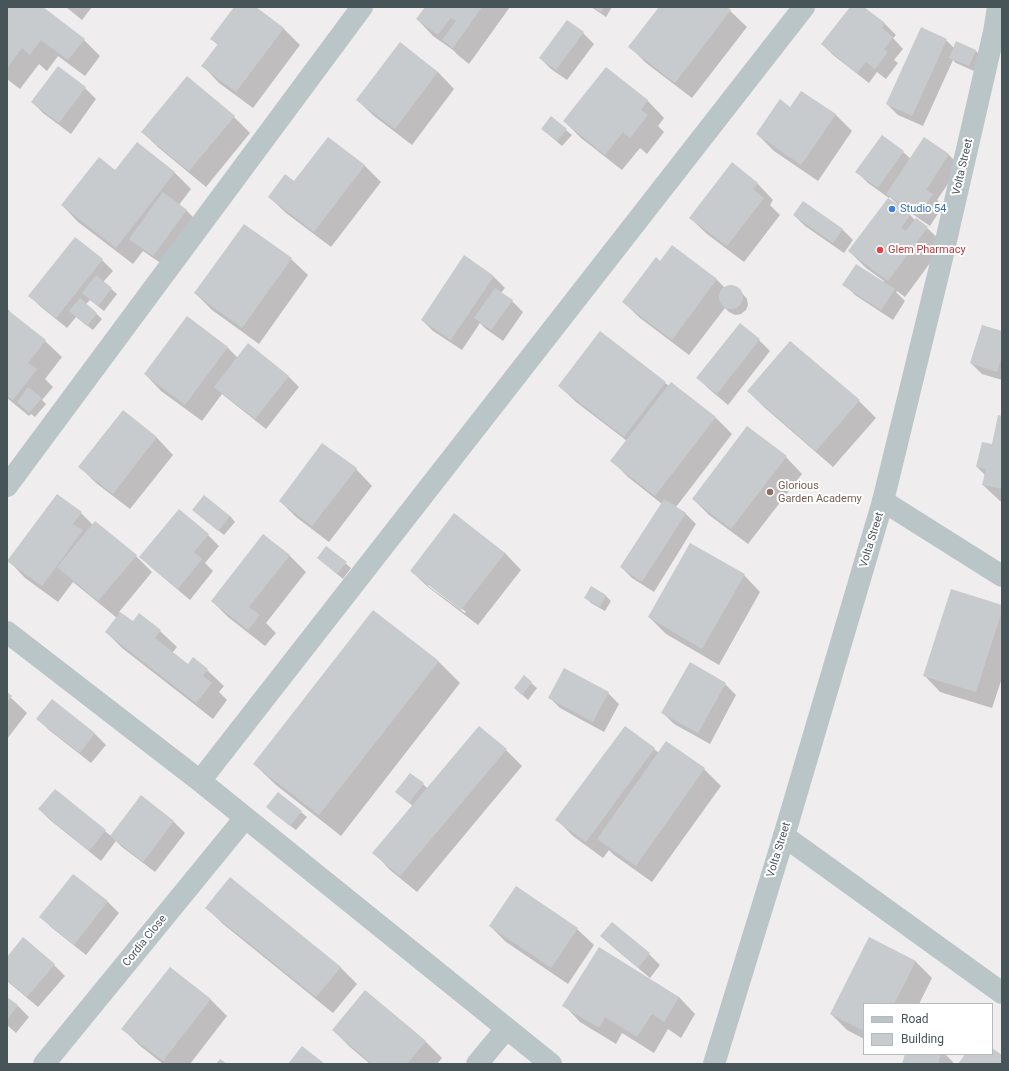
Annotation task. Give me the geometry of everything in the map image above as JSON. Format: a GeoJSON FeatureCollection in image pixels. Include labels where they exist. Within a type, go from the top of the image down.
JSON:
{"type":"FeatureCollection","features":[{"type":"Feature","properties":{"kind":"street"},"geometry":{"type":"LineString","coordinates":[[7,486],[362,7]]}},
{"type":"Feature","properties":{"kind":"street"},"geometry":{"type":"LineString","coordinates":[[200,782],[804,7]]}},
{"type":"Feature","properties":{"kind":"street","name":"Volta Street"},"geometry":{"type":"LineString","coordinates":[[714,1064],[784,836],[883,501],[998,35],[998,7]]}},
{"type":"Feature","properties":{"kind":"street"},"geometry":{"type":"LineString","coordinates":[[883,501],[1002,576]]}},
{"type":"Feature","properties":{"kind":"street"},"geometry":{"type":"LineString","coordinates":[[7,632],[200,782],[551,1064]]}},
{"type":"Feature","properties":{"kind":"street","name":"Cordia Close"},"geometry":{"type":"LineString","coordinates":[[44,1064],[245,818]]}},
{"type":"Feature","properties":{"kind":"street"},"geometry":{"type":"LineString","coordinates":[[784,836],[1002,993]]}},
{"type":"Feature","properties":{"kind":"street"},"geometry":{"type":"LineString","coordinates":[[477,1064],[506,1029]]}},
{"type":"Feature","properties":{"kind":"building"},"geometry":{"type":"Polygon","coordinates":[[[7,7],[43,7],[85,39],[68,60],[41,40],[30,55],[22,48],[7,68],[7,7]]]}},
{"type":"Feature","properties":{"kind":"building"},"geometry":{"type":"Polygon","coordinates":[[[234,7],[256,7],[284,28],[236,92],[201,66],[218,44],[210,39],[234,7]]]}},
{"type":"Feature","properties":{"kind":"building"},"geometry":{"type":"Polygon","coordinates":[[[425,7],[482,7],[453,48],[442,40],[456,21],[451,18],[438,35],[416,19],[425,7]]]}},
{"type":"Feature","properties":{"kind":"building"},"geometry":{"type":"Polygon","coordinates":[[[592,7],[604,7],[601,12],[592,7]]]}},
{"type":"Feature","properties":{"kind":"building"},"geometry":{"type":"Polygon","coordinates":[[[659,7],[727,7],[731,10],[675,83],[628,47],[659,7]]]}},
{"type":"Feature","properties":{"kind":"building"},"geometry":{"type":"Polygon","coordinates":[[[850,7],[864,7],[885,23],[882,28],[893,37],[884,49],[888,52],[875,69],[866,62],[857,73],[821,44],[850,7]]]}},
{"type":"Feature","properties":{"kind":"building"},"geometry":{"type":"Polygon","coordinates":[[[567,20],[584,32],[556,70],[539,58],[567,20]]]}},
{"type":"Feature","properties":{"kind":"building"},"geometry":{"type":"Polygon","coordinates":[[[921,27],[947,39],[912,116],[886,104],[921,27]]]}},
{"type":"Feature","properties":{"kind":"building"},"geometry":{"type":"Polygon","coordinates":[[[956,41],[976,50],[969,66],[949,58],[956,41]]]}},
{"type":"Feature","properties":{"kind":"building"},"geometry":{"type":"Polygon","coordinates":[[[400,42],[438,72],[395,129],[356,100],[400,42]]]}},
{"type":"Feature","properties":{"kind":"building"},"geometry":{"type":"Polygon","coordinates":[[[58,66],[86,87],[59,123],[31,102],[58,66]]]}},
{"type":"Feature","properties":{"kind":"building"},"geometry":{"type":"Polygon","coordinates":[[[606,67],[648,100],[641,110],[648,115],[630,138],[623,132],[605,155],[563,121],[606,67]]]}},
{"type":"Feature","properties":{"kind":"building"},"geometry":{"type":"Polygon","coordinates":[[[187,76],[235,116],[189,171],[141,132],[187,76]]]}},
{"type":"Feature","properties":{"kind":"building"},"geometry":{"type":"Polygon","coordinates":[[[801,91],[836,114],[801,165],[756,134],[780,99],[790,107],[801,91]]]}},
{"type":"Feature","properties":{"kind":"building"},"geometry":{"type":"Polygon","coordinates":[[[551,116],[567,129],[557,141],[541,129],[551,116]]]}},
{"type":"Feature","properties":{"kind":"building"},"geometry":{"type":"Polygon","coordinates":[[[882,135],[904,151],[878,188],[855,172],[882,135]]]}},
{"type":"Feature","properties":{"kind":"building"},"geometry":{"type":"Polygon","coordinates":[[[328,137],[365,165],[314,232],[268,197],[285,174],[294,181],[328,137]]]}},
{"type":"Feature","properties":{"kind":"building"},"geometry":{"type":"Polygon","coordinates":[[[924,137],[949,154],[926,190],[933,194],[918,216],[886,194],[924,137]]]}},
{"type":"Feature","properties":{"kind":"building"},"geometry":{"type":"Polygon","coordinates":[[[137,142],[175,172],[116,248],[61,205],[99,157],[115,170],[137,142]]]}},
{"type":"Feature","properties":{"kind":"building"},"geometry":{"type":"Polygon","coordinates":[[[732,162],[758,183],[753,189],[764,198],[727,246],[689,218],[732,162]]]}},
{"type":"Feature","properties":{"kind":"building"},"geometry":{"type":"Polygon","coordinates":[[[163,192],[187,210],[153,256],[129,239],[163,192]]]}},
{"type":"Feature","properties":{"kind":"building"},"geometry":{"type":"Polygon","coordinates":[[[888,198],[911,214],[901,228],[906,231],[916,218],[928,227],[888,281],[848,251],[888,198]]]}},
{"type":"Feature","properties":{"kind":"building"},"geometry":{"type":"Polygon","coordinates":[[[803,201],[843,229],[833,243],[793,215],[803,201]]]}},
{"type":"Feature","properties":{"kind":"building"},"geometry":{"type":"Polygon","coordinates":[[[244,224],[292,258],[242,328],[194,293],[244,224]]]}},
{"type":"Feature","properties":{"kind":"building"},"geometry":{"type":"Polygon","coordinates":[[[75,237],[103,259],[56,318],[28,296],[75,237]]]}},
{"type":"Feature","properties":{"kind":"building"},"geometry":{"type":"Polygon","coordinates":[[[672,245],[717,279],[672,340],[622,302],[656,257],[660,261],[672,245]]]}},
{"type":"Feature","properties":{"kind":"building"},"geometry":{"type":"Polygon","coordinates":[[[464,255],[494,276],[451,340],[421,320],[464,255]]]}},
{"type":"Feature","properties":{"kind":"building"},"geometry":{"type":"Polygon","coordinates":[[[856,264],[895,289],[881,310],[842,285],[856,264]]]}},
{"type":"Feature","properties":{"kind":"building"},"geometry":{"type":"Polygon","coordinates":[[[96,275],[112,288],[98,306],[82,293],[96,275]]]}},
{"type":"Feature","properties":{"kind":"building"},"geometry":{"type":"Polygon","coordinates":[[[731,285],[740,288],[743,297],[740,306],[731,309],[722,306],[719,297],[722,288],[731,285]]]}},
{"type":"Feature","properties":{"kind":"building"},"geometry":{"type":"Polygon","coordinates":[[[495,288],[513,300],[491,330],[474,318],[495,288]]]}},
{"type":"Feature","properties":{"kind":"building"},"geometry":{"type":"Polygon","coordinates":[[[80,298],[97,313],[87,326],[69,311],[80,298]]]}},
{"type":"Feature","properties":{"kind":"building"},"geometry":{"type":"Polygon","coordinates":[[[9,311],[46,340],[28,363],[37,369],[13,400],[7,396],[7,313],[9,311]]]}},
{"type":"Feature","properties":{"kind":"building"},"geometry":{"type":"Polygon","coordinates":[[[187,316],[228,347],[185,405],[144,374],[187,316]]]}},
{"type":"Feature","properties":{"kind":"building"},"geometry":{"type":"Polygon","coordinates":[[[740,323],[760,339],[717,394],[696,378],[740,323]]]}},
{"type":"Feature","properties":{"kind":"building"},"geometry":{"type":"Polygon","coordinates":[[[982,325],[1002,331],[1002,356],[997,372],[970,363],[982,325]]]}},
{"type":"Feature","properties":{"kind":"building"},"geometry":{"type":"Polygon","coordinates":[[[600,331],[666,382],[624,437],[558,386],[600,331]]]}},
{"type":"Feature","properties":{"kind":"building"},"geometry":{"type":"Polygon","coordinates":[[[790,341],[860,400],[816,451],[747,391],[790,341]]]}},
{"type":"Feature","properties":{"kind":"building"},"geometry":{"type":"Polygon","coordinates":[[[248,343],[289,376],[255,419],[214,387],[248,343]]]}},
{"type":"Feature","properties":{"kind":"building"},"geometry":{"type":"Polygon","coordinates":[[[671,382],[716,417],[655,496],[610,461],[671,382]]]}},
{"type":"Feature","properties":{"kind":"building"},"geometry":{"type":"Polygon","coordinates":[[[28,387],[42,398],[29,413],[17,402],[28,387]]]}},
{"type":"Feature","properties":{"kind":"building"},"geometry":{"type":"Polygon","coordinates":[[[123,410],[157,437],[113,494],[78,467],[123,410]]]}},
{"type":"Feature","properties":{"kind":"building"},"geometry":{"type":"Polygon","coordinates":[[[998,415],[1002,416],[1002,489],[982,485],[986,469],[976,467],[982,442],[992,444],[998,415]]]}},
{"type":"Feature","properties":{"kind":"building"},"geometry":{"type":"Polygon","coordinates":[[[747,426],[787,456],[731,529],[692,499],[747,426]]]}},
{"type":"Feature","properties":{"kind":"building"},"geometry":{"type":"Polygon","coordinates":[[[322,443],[357,468],[312,526],[279,501],[322,443]]]}},
{"type":"Feature","properties":{"kind":"building"},"geometry":{"type":"Polygon","coordinates":[[[57,494],[82,512],[73,524],[83,530],[42,586],[7,561],[57,494]]]}},
{"type":"Feature","properties":{"kind":"building"},"geometry":{"type":"Polygon","coordinates":[[[204,495],[230,516],[218,531],[192,510],[204,495]]]}},
{"type":"Feature","properties":{"kind":"building"},"geometry":{"type":"Polygon","coordinates":[[[664,499],[686,513],[642,582],[620,567],[664,499]]]}},
{"type":"Feature","properties":{"kind":"building"},"geometry":{"type":"Polygon","coordinates":[[[179,509],[209,534],[194,552],[202,559],[178,589],[139,557],[179,509]]]}},
{"type":"Feature","properties":{"kind":"building"},"geometry":{"type":"Polygon","coordinates":[[[454,513],[505,553],[461,610],[410,571],[454,513]]]}},
{"type":"Feature","properties":{"kind":"building"},"geometry":{"type":"Polygon","coordinates":[[[95,521],[137,555],[98,601],[57,567],[95,521]]]}},
{"type":"Feature","properties":{"kind":"building"},"geometry":{"type":"Polygon","coordinates":[[[263,534],[290,555],[249,607],[260,615],[248,630],[211,601],[263,534]]]}},
{"type":"Feature","properties":{"kind":"building"},"geometry":{"type":"Polygon","coordinates":[[[690,543],[745,574],[702,649],[648,617],[690,543]]]}},
{"type":"Feature","properties":{"kind":"building"},"geometry":{"type":"Polygon","coordinates":[[[326,546],[347,562],[337,574],[317,558],[326,546]]]}},
{"type":"Feature","properties":{"kind":"building"},"geometry":{"type":"Polygon","coordinates":[[[591,586],[606,595],[600,607],[584,598],[591,586]]]}},
{"type":"Feature","properties":{"kind":"building"},"geometry":{"type":"Polygon","coordinates":[[[951,589],[1002,605],[1002,611],[976,692],[923,676],[951,589]]]}},
{"type":"Feature","properties":{"kind":"building"},"geometry":{"type":"Polygon","coordinates":[[[373,610],[439,661],[319,815],[253,764],[373,610]]]}},
{"type":"Feature","properties":{"kind":"building"},"geometry":{"type":"Polygon","coordinates":[[[120,612],[133,621],[139,613],[161,630],[155,638],[188,664],[193,657],[208,669],[203,676],[212,683],[196,703],[105,632],[120,612]]]}},
{"type":"Feature","properties":{"kind":"building"},"geometry":{"type":"Polygon","coordinates":[[[690,662],[726,683],[698,733],[661,713],[690,662]]]}},
{"type":"Feature","properties":{"kind":"building"},"geometry":{"type":"Polygon","coordinates":[[[564,668],[609,692],[593,722],[548,698],[564,668]]]}},
{"type":"Feature","properties":{"kind":"building"},"geometry":{"type":"Polygon","coordinates":[[[524,675],[532,682],[522,695],[514,688],[524,675]]]}},
{"type":"Feature","properties":{"kind":"building"},"geometry":{"type":"Polygon","coordinates":[[[7,692],[12,696],[7,702],[7,692]]]}},
{"type":"Feature","properties":{"kind":"building"},"geometry":{"type":"Polygon","coordinates":[[[52,699],[95,733],[80,753],[36,719],[52,699]]]}},
{"type":"Feature","properties":{"kind":"building"},"geometry":{"type":"Polygon","coordinates":[[[479,726],[507,749],[400,876],[372,853],[479,726]]]}},
{"type":"Feature","properties":{"kind":"building"},"geometry":{"type":"Polygon","coordinates":[[[625,726],[655,748],[586,842],[555,820],[625,726]]]}},
{"type":"Feature","properties":{"kind":"building"},"geometry":{"type":"Polygon","coordinates":[[[666,741],[705,768],[636,866],[597,839],[666,741]]]}},
{"type":"Feature","properties":{"kind":"building"},"geometry":{"type":"Polygon","coordinates":[[[410,773],[424,783],[409,803],[395,792],[410,773]]]}},
{"type":"Feature","properties":{"kind":"building"},"geometry":{"type":"Polygon","coordinates":[[[55,789],[106,830],[89,851],[38,809],[55,789]]]}},
{"type":"Feature","properties":{"kind":"building"},"geometry":{"type":"Polygon","coordinates":[[[278,792],[302,811],[290,826],[266,807],[278,792]]]}},
{"type":"Feature","properties":{"kind":"building"},"geometry":{"type":"Polygon","coordinates":[[[141,795],[174,821],[143,862],[110,836],[141,795]]]}},
{"type":"Feature","properties":{"kind":"building"},"geometry":{"type":"Polygon","coordinates":[[[73,874],[108,901],[74,945],[39,917],[73,874]]]}},
{"type":"Feature","properties":{"kind":"building"},"geometry":{"type":"Polygon","coordinates":[[[230,877],[341,967],[316,997],[205,908],[230,877]]]}},
{"type":"Feature","properties":{"kind":"building"},"geometry":{"type":"Polygon","coordinates":[[[516,886],[578,928],[551,968],[489,926],[516,886]]]}},
{"type":"Feature","properties":{"kind":"building"},"geometry":{"type":"Polygon","coordinates":[[[612,922],[650,953],[638,968],[600,936],[612,922]]]}},
{"type":"Feature","properties":{"kind":"building"},"geometry":{"type":"Polygon","coordinates":[[[23,937],[55,964],[27,997],[7,980],[7,957],[23,937]]]}},
{"type":"Feature","properties":{"kind":"building"},"geometry":{"type":"Polygon","coordinates":[[[869,937],[916,961],[895,1003],[863,1003],[863,1030],[830,1014],[869,937]]]}},
{"type":"Feature","properties":{"kind":"building"},"geometry":{"type":"Polygon","coordinates":[[[599,947],[679,997],[664,1022],[652,1014],[637,1037],[605,1017],[599,1028],[562,1006],[599,947]]]}},
{"type":"Feature","properties":{"kind":"building"},"geometry":{"type":"Polygon","coordinates":[[[170,967],[211,999],[163,1061],[121,1029],[170,967]]]}},
{"type":"Feature","properties":{"kind":"building"},"geometry":{"type":"Polygon","coordinates":[[[365,990],[426,1041],[407,1064],[372,1064],[332,1030],[365,990]]]}},
{"type":"Feature","properties":{"kind":"building"},"geometry":{"type":"Polygon","coordinates":[[[7,997],[18,1005],[7,1020],[7,997]]]}},
{"type":"Feature","properties":{"kind":"building"},"geometry":{"type":"Polygon","coordinates":[[[302,1046],[325,1064],[288,1064],[302,1046]]]}},
{"type":"Feature","properties":{"kind":"building"},"geometry":{"type":"Polygon","coordinates":[[[993,1049],[1002,1055],[1002,1064],[958,1064],[964,1055],[993,1055],[993,1049]]]}},
{"type":"Feature","properties":{"kind":"building"},"geometry":{"type":"Polygon","coordinates":[[[905,1055],[941,1055],[938,1064],[902,1064],[905,1055]]]}},
{"type":"Feature","properties":{"kind":"building"},"geometry":{"type":"Polygon","coordinates":[[[220,1059],[227,1064],[216,1064],[220,1059]]]}},
{"type":"Feature","properties":{"kind":"place","name":"Studio 54"},"geometry":{"type":"Point","coordinates":[892,209]}},
{"type":"Feature","properties":{"kind":"place","name":"Glem Pharmacy"},"geometry":{"type":"Point","coordinates":[880,250]}},
{"type":"Feature","properties":{"kind":"place","name":"Glorious Garden Academy"},"geometry":{"type":"Point","coordinates":[770,492]}}]}
